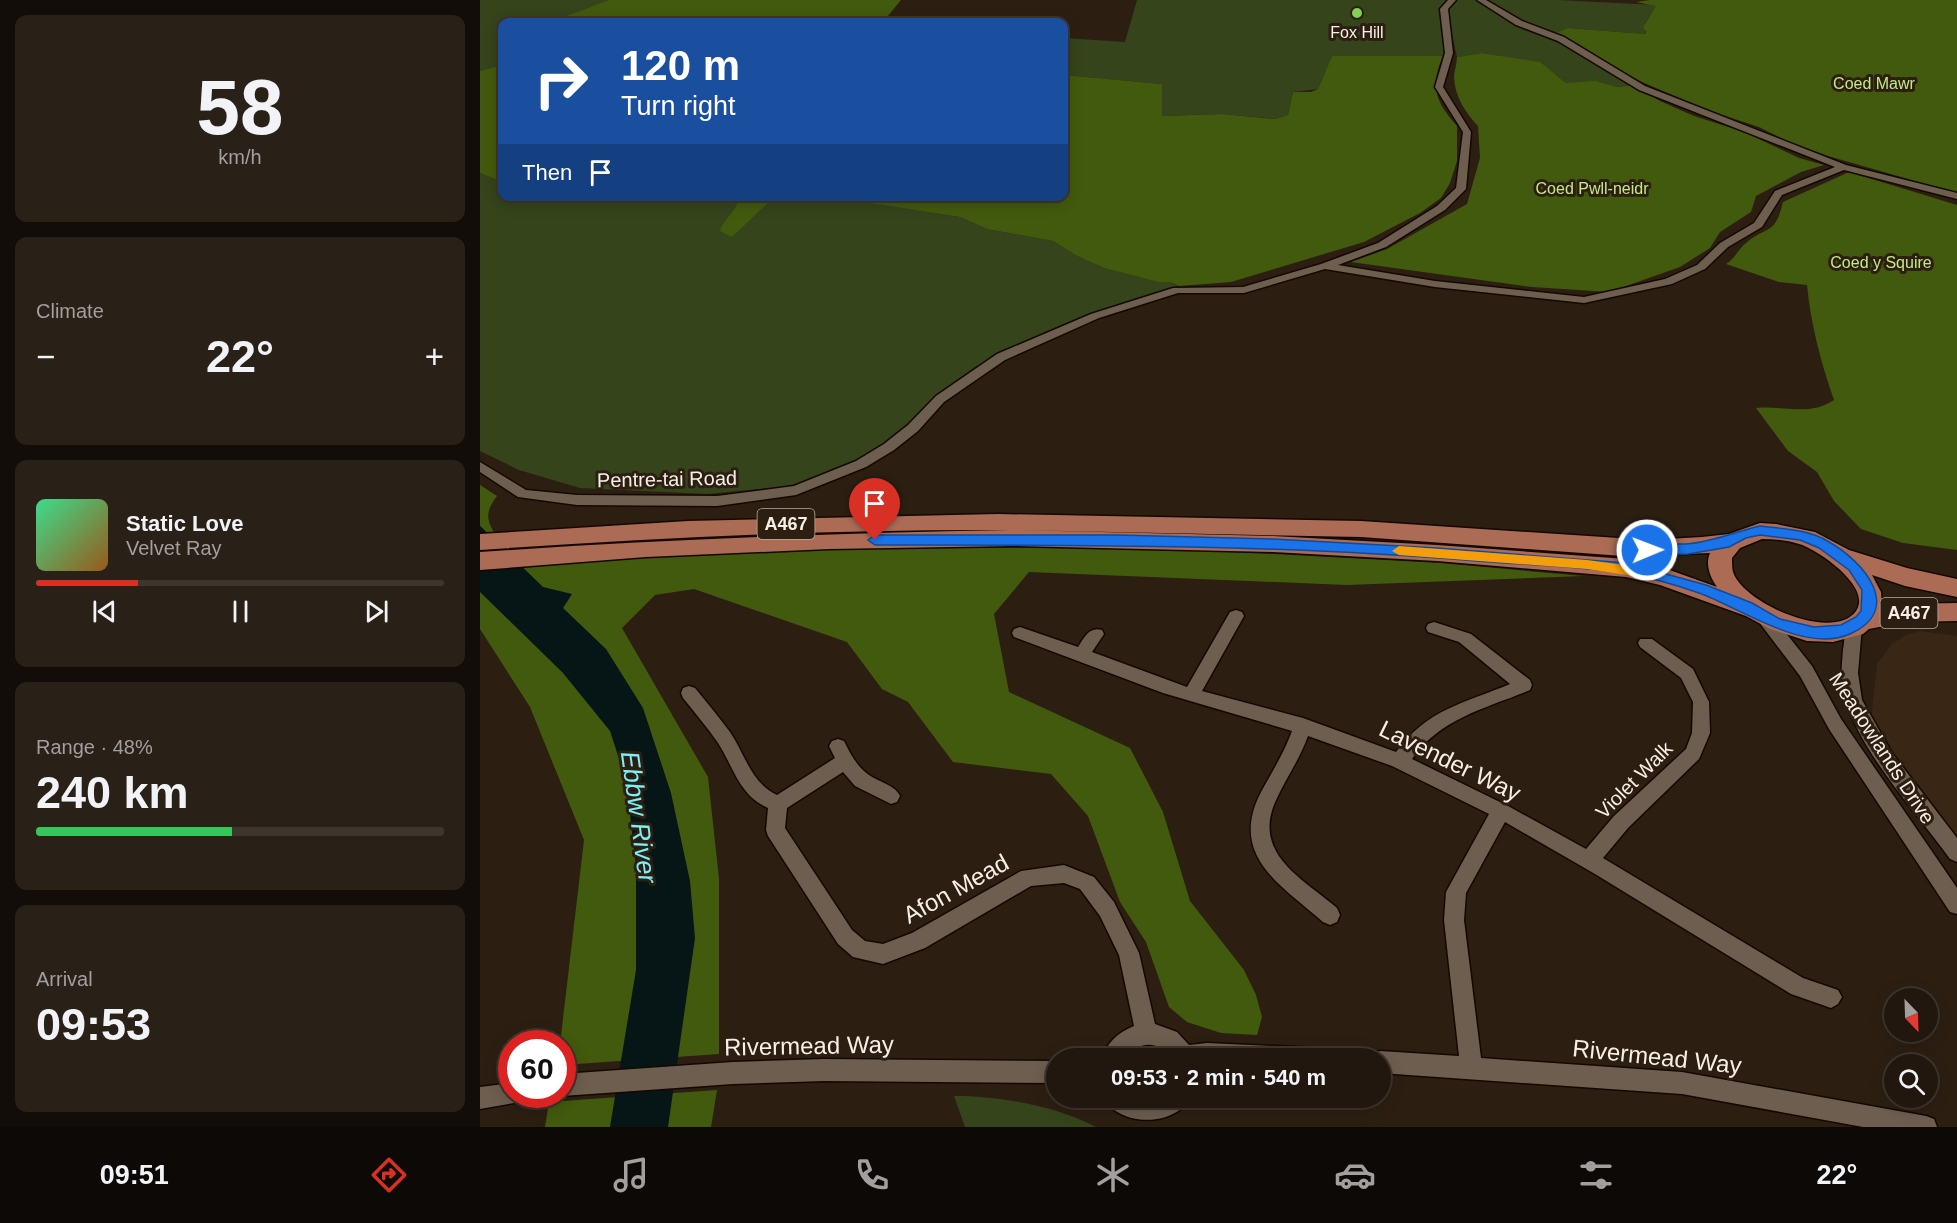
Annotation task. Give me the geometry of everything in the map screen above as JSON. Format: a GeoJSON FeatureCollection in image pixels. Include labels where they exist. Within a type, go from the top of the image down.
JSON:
{"type":"FeatureCollection","features":[{"type":"Feature","properties":{"kind":"main road","name":"A467"},"geometry":{"type":"LineString","coordinates":[[480,561],[559,546],[770,524],[1016,520],[1437,532],[1647,550],[1688,549],[1729,542]]}},
{"type":"Feature","properties":{"kind":"main road"},"geometry":{"type":"LineString","coordinates":[[1780,531],[1802,536],[1842,556],[1863,578],[1869,590],[1868,612],[1858,624],[1832,633],[1814,633],[1795,629],[1756,612],[1730,590],[1723,577],[1720,565],[1722,554],[1729,542],[1742,534],[1780,531]]}},
{"type":"Feature","properties":{"kind":"main road","name":"A467"},"geometry":{"type":"LineString","coordinates":[[480,542],[559,546],[1013,538],[1273,544],[1437,553],[1626,568],[1664,577],[1756,612]]}},
{"type":"Feature","properties":{"kind":"main road","name":"A467"},"geometry":{"type":"LineString","coordinates":[[1842,556],[1905,577],[1957,588]]}},
{"type":"Feature","properties":{"kind":"main road","name":"A467"},"geometry":{"type":"LineString","coordinates":[[1858,624],[1905,613],[1957,612]]}},
{"type":"Feature","properties":{"kind":"street","name":"Pentre-tai Road"},"geometry":{"type":"LineString","coordinates":[[480,466],[523,494],[576,500],[717,501],[796,490],[861,464],[889,447],[913,428],[940,399],[1001,357],[1095,316],[1177,290],[1244,290],[1324,266],[1382,245],[1441,208],[1461,189],[1467,132],[1439,87],[1449,53],[1444,9],[1452,0]]}},
{"type":"Feature","properties":{"kind":"street"},"geometry":{"type":"LineString","coordinates":[[1480,0],[1520,23],[1561,39],[1642,88],[1843,167],[1957,196]]}},
{"type":"Feature","properties":{"kind":"street"},"geometry":{"type":"LineString","coordinates":[[1324,266],[1435,284],[1584,300],[1668,282],[1701,267],[1725,245],[1758,225],[1778,193],[1843,167]]}},
{"type":"Feature","properties":{"kind":"street","name":"Meadowlands Drive"},"geometry":{"type":"LineString","coordinates":[[1756,612],[1806,670],[1835,724],[1957,905]]}},
{"type":"Feature","properties":{"kind":"street"},"geometry":{"type":"LineString","coordinates":[[1191,695],[1236,616]]}},
{"type":"Feature","properties":{"kind":"street","name":"Meadowlands Drive"},"geometry":{"type":"LineString","coordinates":[[1858,624],[1850,672],[1853,699],[1870,731],[1899,774],[1957,853]]}},
{"type":"Feature","properties":{"kind":"street"},"geometry":{"type":"LineString","coordinates":[[1400,762],[1412,741],[1428,726],[1453,712],[1491,700],[1524,685],[1465,638],[1434,628]]}},
{"type":"Feature","properties":{"kind":"street","name":"Lavender Way"},"geometry":{"type":"LineString","coordinates":[[1020,633],[1082,654],[1139,678],[1191,695],[1303,725],[1400,762],[1588,861],[1798,987],[1831,997]]}},
{"type":"Feature","properties":{"kind":"street"},"geometry":{"type":"LineString","coordinates":[[1082,654],[1096,634]]}},
{"type":"Feature","properties":{"kind":"street","name":"Violet Walk"},"geometry":{"type":"LineString","coordinates":[[1588,861],[1621,822],[1693,754],[1701,733],[1701,702],[1688,674],[1646,643]]}},
{"type":"Feature","properties":{"kind":"street"},"geometry":{"type":"LineString","coordinates":[[689,693],[725,739],[741,771],[758,796],[778,804],[841,753],[861,780],[891,796]]}},
{"type":"Feature","properties":{"kind":"street"},"geometry":{"type":"LineString","coordinates":[[1303,725],[1290,759],[1267,795],[1259,819],[1259,835],[1264,852],[1274,866],[1330,915]]}},
{"type":"Feature","properties":{"kind":"street","name":"Afon Mead"},"geometry":{"type":"LineString","coordinates":[[778,804],[775,830],[845,937],[860,950],[883,954],[918,941],[1028,877],[1064,874],[1087,883],[1107,909],[1129,953],[1146,1033]]}},
{"type":"Feature","properties":{"kind":"street"},"geometry":{"type":"LineString","coordinates":[[1471,1067],[1454,920],[1456,892],[1500,813]]}},
{"type":"Feature","properties":{"kind":"street"},"geometry":{"type":"LineString","coordinates":[[1119,1048],[1134,1036],[1146,1033],[1170,1039],[1177,1048]]}},
{"type":"Feature","properties":{"kind":"street","name":"Rivermead Way"},"geometry":{"type":"LineString","coordinates":[[1391,1063],[1682,1083],[1926,1127]]}},
{"type":"Feature","properties":{"kind":"street","name":"Rivermead Way"},"geometry":{"type":"LineString","coordinates":[[576,1084],[733,1073],[824,1070],[1046,1072]]}},
{"type":"Feature","properties":{"kind":"street"},"geometry":{"type":"LineString","coordinates":[[480,1098],[498,1096]]}},
{"type":"Feature","properties":{"kind":"street"},"geometry":{"type":"LineString","coordinates":[[1124,1108],[1144,1122],[1168,1108]]}},
{"type":"Feature","properties":{"kind":"shaded area"},"geometry":{"type":"Polygon","coordinates":[[[1920,631],[1957,636],[1957,853],[1870,731],[1877,664],[1892,644],[1906,635],[1920,631]]]}},
{"type":"Feature","properties":{"kind":"green space"},"geometry":{"type":"Polygon","coordinates":[[[480,0],[609,0],[565,18],[498,18],[498,66],[480,71],[480,0]]]}},
{"type":"Feature","properties":{"kind":"green space"},"geometry":{"type":"Polygon","coordinates":[[[609,0],[901,0],[886,18],[562,18],[609,0]]]}},
{"type":"Feature","properties":{"kind":"green space"},"geometry":{"type":"Polygon","coordinates":[[[1137,0],[1448,0],[1440,11],[1446,50],[1443,56],[1332,56],[1318,89],[1293,92],[1288,115],[1277,119],[1222,114],[1161,116],[1162,84],[1068,75],[1068,38],[1125,42],[1137,0]]]}},
{"type":"Feature","properties":{"kind":"green space"},"geometry":{"type":"Polygon","coordinates":[[[1455,0],[1476,0],[1520,25],[1567,46],[1634,85],[1617,87],[1566,83],[1539,62],[1482,53],[1457,57],[1447,11],[1455,0]]]}},
{"type":"Feature","properties":{"kind":"green space"},"geometry":{"type":"Polygon","coordinates":[[[1484,0],[1558,0],[1657,5],[1645,23],[1645,34],[1568,28],[1553,34],[1528,26],[1484,0]]]}},
{"type":"Feature","properties":{"kind":"green space","name":"Coed Mawr"},"geometry":{"type":"Polygon","coordinates":[[[1650,0],[1957,0],[1957,193],[1793,144],[1759,127],[1707,110],[1642,82],[1553,34],[1568,28],[1645,34],[1643,27],[1656,6],[1636,2],[1650,0]]]}},
{"type":"Feature","properties":{"kind":"green space","name":"Coed Pwll-neidr"},"geometry":{"type":"Polygon","coordinates":[[[1482,53],[1540,62],[1566,83],[1595,81],[1617,87],[1634,85],[1660,101],[1694,116],[1744,132],[1799,158],[1824,165],[1801,172],[1756,196],[1751,212],[1720,232],[1710,248],[1680,267],[1609,292],[1532,287],[1351,262],[1387,249],[1467,204],[1480,158],[1478,126],[1459,98],[1454,75],[1457,57],[1482,53]]]}},
{"type":"Feature","properties":{"kind":"green space"},"geometry":{"type":"Polygon","coordinates":[[[1332,56],[1443,56],[1437,76],[1437,93],[1439,101],[1457,126],[1457,161],[1450,183],[1441,198],[1420,213],[1364,242],[1231,282],[1179,286],[1170,282],[1158,282],[1104,268],[1077,256],[1053,241],[987,229],[960,217],[858,201],[1068,201],[1068,75],[1162,84],[1162,116],[1222,114],[1276,119],[1288,115],[1293,92],[1311,92],[1318,89],[1332,56]]]}},
{"type":"Feature","properties":{"kind":"green space"},"geometry":{"type":"Polygon","coordinates":[[[498,66],[498,180],[480,173],[480,71],[498,66]]]}},
{"type":"Feature","properties":{"kind":"green space","name":"Coed y Squire"},"geometry":{"type":"Polygon","coordinates":[[[1849,172],[1957,205],[1957,550],[1903,543],[1861,529],[1834,501],[1817,472],[1788,451],[1756,408],[1815,408],[1834,400],[1817,344],[1807,285],[1779,282],[1726,264],[1753,237],[1773,225],[1783,202],[1849,172]]]}},
{"type":"Feature","properties":{"kind":"green space"},"geometry":{"type":"Polygon","coordinates":[[[480,173],[498,180],[498,201],[863,201],[960,217],[987,229],[1053,241],[1077,256],[1104,268],[1158,282],[1170,282],[1178,286],[1083,318],[975,367],[936,395],[914,420],[892,438],[854,462],[791,486],[707,494],[580,488],[519,470],[480,451],[480,173]]]}},
{"type":"Feature","properties":{"kind":"green space"},"geometry":{"type":"Polygon","coordinates":[[[770,201],[732,237],[720,231],[738,202],[770,201]]]}},
{"type":"Feature","properties":{"kind":"green space"},"geometry":{"type":"Polygon","coordinates":[[[480,485],[497,496],[488,516],[491,527],[503,547],[480,526],[480,485]]]}},
{"type":"Feature","properties":{"kind":"green space"},"geometry":{"type":"Polygon","coordinates":[[[829,541],[970,548],[1116,547],[1274,554],[1440,563],[1583,576],[1347,585],[1029,572],[994,614],[1009,692],[1130,748],[1163,812],[1190,901],[1244,970],[1256,995],[1262,1017],[1257,1035],[1221,1033],[1187,1022],[1169,1007],[1146,942],[1120,902],[1088,816],[1051,774],[953,762],[908,702],[882,689],[847,642],[694,589],[655,595],[622,628],[708,777],[719,879],[719,1054],[576,1064],[576,1030],[562,1030],[584,840],[530,707],[480,629],[480,561],[829,541]]]}},
{"type":"Feature","properties":{"kind":"green space"},"geometry":{"type":"Polygon","coordinates":[[[717,1090],[711,1127],[545,1127],[548,1108],[576,1108],[576,1100],[717,1090]]]}},
{"type":"Feature","properties":{"kind":"green space"},"geometry":{"type":"Polygon","coordinates":[[[954,1096],[1008,1100],[1046,1108],[1096,1127],[965,1127],[954,1096]]]}},
{"type":"Feature","properties":{"kind":"water","name":"Ebbw River"},"geometry":{"type":"Polygon","coordinates":[[[480,526],[543,587],[572,594],[563,608],[606,649],[643,708],[671,793],[690,881],[695,938],[668,1127],[610,1127],[636,970],[636,866],[626,780],[610,731],[563,673],[480,592],[480,526]]]}},
{"type":"Feature","properties":{"kind":"slow traffic"},"geometry":{"type":"LineString","coordinates":[[1399,551],[1587,564],[1626,568],[1654,574]]}},
{"type":"Feature","properties":{"kind":"place","name":"Fox Hill"},"geometry":{"type":"Point","coordinates":[1357,13]}},
{"type":"Feature","properties":{"kind":"route"},"geometry":{"type":"LineString","coordinates":[[875,540],[1013,538],[1273,544],[1587,564],[1626,568],[1701,588],[1747,607],[1776,623],[1814,633],[1832,633],[1854,626],[1862,621],[1871,601],[1863,578],[1854,567],[1823,544],[1802,536],[1780,531],[1760,531],[1742,534],[1729,542],[1688,549],[1647,550]]}}]}
